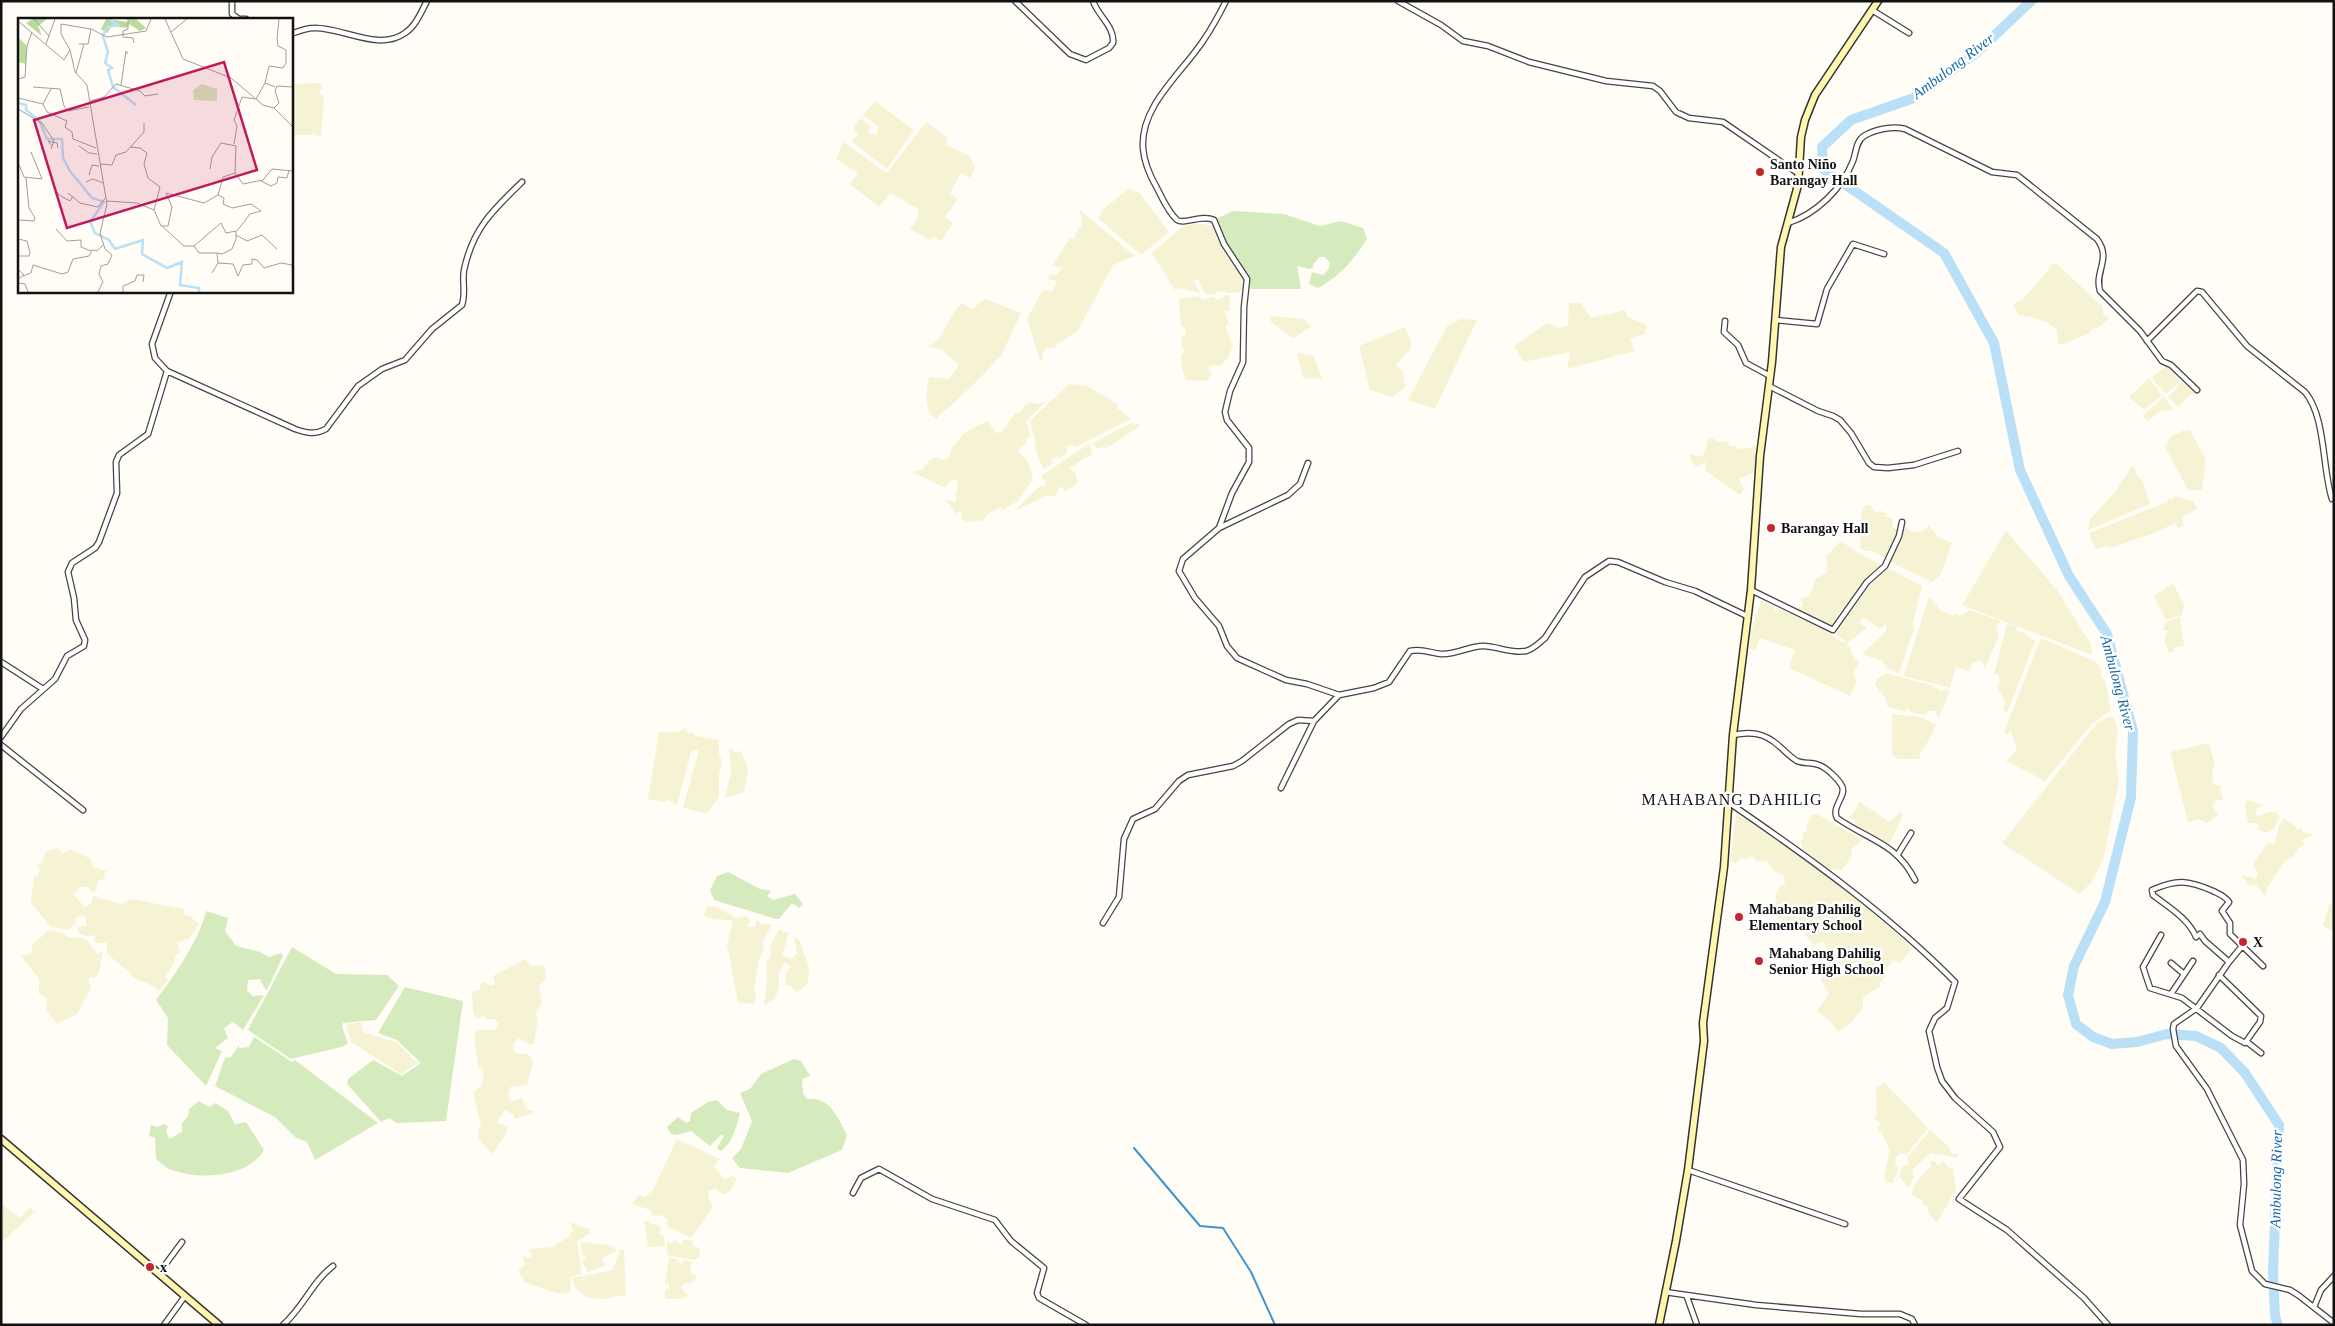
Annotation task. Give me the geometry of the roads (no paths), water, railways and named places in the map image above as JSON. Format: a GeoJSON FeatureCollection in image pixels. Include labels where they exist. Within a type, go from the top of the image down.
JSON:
{"type":"FeatureCollection","features":[{"type":"Feature","properties":{"kind":"street"},"geometry":{"type":"LineString","coordinates":[[232,1],[232,14],[238,18]]}},
{"type":"Feature","properties":{"kind":"street"},"geometry":{"type":"LineString","coordinates":[[292,34],[305,29],[320,28],[375,40],[386,40],[405,34],[414,25],[427,1]]}},
{"type":"Feature","properties":{"kind":"street"},"geometry":{"type":"LineString","coordinates":[[1016,1],[1070,54],[1086,60],[1109,48],[1113,43],[1112,31],[1095,8],[1093,1]]}},
{"type":"Feature","properties":{"kind":"street"},"geometry":{"type":"LineString","coordinates":[[1220,528],[1232,493],[1249,462],[1250,455],[1249,448],[1227,420],[1225,412],[1230,392],[1244,362],[1244,307],[1247,279],[1224,244],[1214,220],[1204,217],[1182,222],[1177,220],[1166,206],[1150,174],[1143,148],[1146,127],[1151,111],[1203,40],[1226,1]]}},
{"type":"Feature","properties":{"kind":"street"},"geometry":{"type":"LineString","coordinates":[[1398,1],[1441,25],[1462,41],[1488,46],[1529,62],[1606,81],[1653,86],[1660,91],[1676,112],[1689,118],[1723,122],[1799,174]]}},
{"type":"Feature","properties":{"kind":"street"},"geometry":{"type":"LineString","coordinates":[[1659,1325],[1688,1170],[1704,1041],[1704,1022],[1724,867],[1733,734],[1751,590],[1760,456],[1776,320],[1781,246],[1799,174],[1802,136],[1815,95],[1878,1]]}},
{"type":"Feature","properties":{"kind":"street"},"geometry":{"type":"LineString","coordinates":[[1872,10],[1909,33]]}},
{"type":"Feature","properties":{"kind":"street"},"geometry":{"type":"LineString","coordinates":[[1788,223],[1802,218],[1815,210],[1837,187],[1848,171],[1859,142],[1864,136],[1896,127],[1914,133],[1992,172],[2016,175],[2097,239],[2103,247],[2104,254],[2098,285],[2100,291],[2147,341],[2162,361],[2171,365],[2197,390]]}},
{"type":"Feature","properties":{"kind":"street"},"geometry":{"type":"LineString","coordinates":[[171,292],[152,344],[155,358],[168,371],[295,429],[306,433],[319,433],[326,429],[358,386],[376,372],[405,360],[432,329],[462,305],[464,299],[463,278],[467,257],[475,238],[500,202],[522,182]]}},
{"type":"Feature","properties":{"kind":"street"},"geometry":{"type":"LineString","coordinates":[[1776,320],[1817,324],[1827,289],[1854,244],[1884,254]]}},
{"type":"Feature","properties":{"kind":"street"},"geometry":{"type":"LineString","coordinates":[[2147,341],[2194,294],[2198,291],[2202,292],[2247,346],[2305,392],[2312,400],[2332,499]]}},
{"type":"Feature","properties":{"kind":"street"},"geometry":{"type":"LineString","coordinates":[[1725,321],[1724,332],[1738,345],[1746,363],[1770,376]]}},
{"type":"Feature","properties":{"kind":"street"},"geometry":{"type":"LineString","coordinates":[[1,737],[21,709],[54,679],[67,656],[84,646],[85,640],[76,620],[74,598],[68,572],[70,566],[99,542],[116,493],[116,462],[119,455],[148,434],[168,371]]}},
{"type":"Feature","properties":{"kind":"street"},"geometry":{"type":"LineString","coordinates":[[1769,386],[1818,412],[1840,420],[1851,433],[1869,463],[1874,466],[1888,468],[1914,465],[1958,451]]}},
{"type":"Feature","properties":{"kind":"street"},"geometry":{"type":"LineString","coordinates":[[1308,463],[1300,484],[1288,495],[1220,528],[1183,560],[1179,571],[1195,598],[1219,626],[1227,646],[1237,658],[1286,680],[1339,695],[1374,688],[1389,682],[1410,651],[1419,649],[1440,654],[1451,654],[1482,646],[1499,647],[1519,652],[1528,650],[1538,645],[1545,638],[1585,578],[1609,561],[1618,562],[1665,582],[1695,591],[1747,616]]}},
{"type":"Feature","properties":{"kind":"street"},"geometry":{"type":"LineString","coordinates":[[1751,590],[1833,630],[1868,582],[1885,566],[1899,536],[1902,522]]}},
{"type":"Feature","properties":{"kind":"street"},"geometry":{"type":"LineString","coordinates":[[1,662],[43,689]]}},
{"type":"Feature","properties":{"kind":"street"},"geometry":{"type":"LineString","coordinates":[[1281,788],[1314,721],[1324,708],[1339,695]]}},
{"type":"Feature","properties":{"kind":"street"},"geometry":{"type":"LineString","coordinates":[[1103,923],[1119,897],[1124,840],[1133,819],[1155,810],[1179,781],[1188,775],[1233,766],[1289,724],[1298,720],[1314,721]]}},
{"type":"Feature","properties":{"kind":"street"},"geometry":{"type":"LineString","coordinates":[[1733,734],[1747,732],[1761,734],[1794,760],[1821,765],[1826,769],[1842,786],[1843,791],[1836,810],[1837,818],[1898,854],[1915,880]]}},
{"type":"Feature","properties":{"kind":"street"},"geometry":{"type":"LineString","coordinates":[[1,745],[83,810]]}},
{"type":"Feature","properties":{"kind":"street"},"geometry":{"type":"LineString","coordinates":[[1728,802],[1816,862],[1935,961],[1956,982],[1947,1008],[1935,1018],[1930,1031],[1937,1067],[1942,1081],[1955,1098],[1993,1132],[2000,1147],[1960,1199],[2006,1230],[2084,1298],[2108,1325]]}},
{"type":"Feature","properties":{"kind":"street"},"geometry":{"type":"LineString","coordinates":[[1898,854],[1911,832]]}},
{"type":"Feature","properties":{"kind":"street"},"geometry":{"type":"LineString","coordinates":[[2229,962],[2205,941],[2200,934],[2196,936],[2178,914],[2153,895],[2152,890],[2185,881],[2222,895],[2229,901],[2222,911],[2230,922],[2230,934],[2263,966]]}},
{"type":"Feature","properties":{"kind":"street"},"geometry":{"type":"LineString","coordinates":[[2161,934],[2143,969],[2151,989],[2171,994],[2197,1008],[2232,1036],[2242,1043],[2247,1042],[2261,1053]]}},
{"type":"Feature","properties":{"kind":"street"},"geometry":{"type":"LineString","coordinates":[[2243,945],[2197,1008],[2176,1022],[2172,1029],[2176,1044],[2207,1089],[2241,1154],[2244,1184],[2240,1225],[2249,1266],[2255,1276],[2271,1285],[2290,1290],[2334,1323]]}},
{"type":"Feature","properties":{"kind":"street"},"geometry":{"type":"LineString","coordinates":[[2171,994],[2193,961]]}},
{"type":"Feature","properties":{"kind":"street"},"geometry":{"type":"LineString","coordinates":[[2171,963],[2184,974]]}},
{"type":"Feature","properties":{"kind":"street"},"geometry":{"type":"LineString","coordinates":[[2220,975],[2260,1016],[2260,1022],[2247,1042]]}},
{"type":"Feature","properties":{"kind":"street"},"geometry":{"type":"LineString","coordinates":[[1,1140],[220,1325]]}},
{"type":"Feature","properties":{"kind":"street"},"geometry":{"type":"LineString","coordinates":[[853,1193],[861,1178],[879,1169],[932,1200],[995,1220],[1011,1241],[1044,1268],[1037,1293],[1039,1298],[1086,1325]]}},
{"type":"Feature","properties":{"kind":"street"},"geometry":{"type":"LineString","coordinates":[[1688,1170],[1845,1224]]}},
{"type":"Feature","properties":{"kind":"street"},"geometry":{"type":"LineString","coordinates":[[159,1274],[182,1242]]}},
{"type":"Feature","properties":{"kind":"street"},"geometry":{"type":"LineString","coordinates":[[283,1325],[291,1318],[316,1282],[333,1266]]}},
{"type":"Feature","properties":{"kind":"street"},"geometry":{"type":"LineString","coordinates":[[2314,1307],[2322,1288],[2334,1276]]}},
{"type":"Feature","properties":{"kind":"street"},"geometry":{"type":"LineString","coordinates":[[1665,1292],[1687,1297],[1861,1314],[1900,1314],[1912,1319],[1915,1325]]}},
{"type":"Feature","properties":{"kind":"street"},"geometry":{"type":"LineString","coordinates":[[164,1325],[186,1296]]}},
{"type":"Feature","properties":{"kind":"street"},"geometry":{"type":"LineString","coordinates":[[1687,1297],[1697,1325]]}},
{"type":"Feature","properties":{"kind":"waterway","name":"Ambulong River"},"geometry":{"type":"LineString","coordinates":[[2031,1],[1976,53],[1914,98],[1851,120],[1822,147],[1823,169],[1944,253],[1994,343],[2020,470],[2069,576],[2107,634],[2133,731],[2131,797],[2105,902],[2074,966],[2068,995],[2076,1024],[2093,1037],[2112,1044],[2137,1042],[2167,1034],[2196,1036],[2221,1048],[2245,1073],[2279,1125],[2273,1272],[2275,1316],[2278,1325]]}},
{"type":"Feature","properties":{"kind":"waterway"},"geometry":{"type":"LineString","coordinates":[[1134,1148],[1200,1226],[1223,1228],[1251,1272],[1275,1325]]}},
{"type":"Feature","properties":{"kind":"place","name":"Santo Niño Barangay Hall"},"geometry":{"type":"Point","coordinates":[1760,172]}},
{"type":"Feature","properties":{"kind":"place","name":"Barangay Hall"},"geometry":{"type":"Point","coordinates":[1771,528]}},
{"type":"Feature","properties":{"kind":"place","name":"Mahabang Dahilig Elementary School"},"geometry":{"type":"Point","coordinates":[1739,917]}},
{"type":"Feature","properties":{"kind":"place","name":"X"},"geometry":{"type":"Point","coordinates":[2243,942]}},
{"type":"Feature","properties":{"kind":"place","name":"Mahabang Dahilig Senior High School"},"geometry":{"type":"Point","coordinates":[1759,961]}},
{"type":"Feature","properties":{"kind":"place","name":"x"},"geometry":{"type":"Point","coordinates":[150,1267]}},
{"type":"Feature","properties":{"kind":"district","name":"MAHABANG DAHILIG"},"geometry":{"type":"Point","coordinates":[1732,799]}}]}
